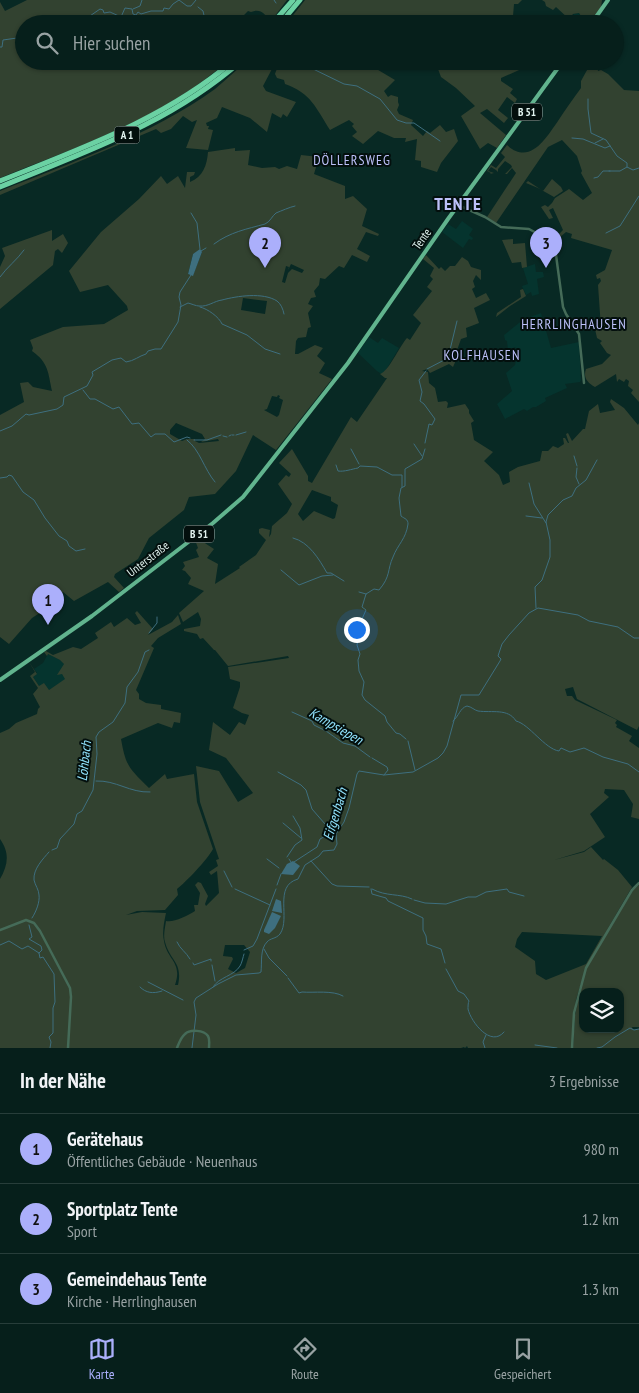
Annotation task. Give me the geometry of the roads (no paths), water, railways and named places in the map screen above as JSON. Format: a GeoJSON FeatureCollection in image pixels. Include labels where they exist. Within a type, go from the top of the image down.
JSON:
{"type":"FeatureCollection","features":[{"type":"Feature","properties":{"kind":"highway"},"geometry":{"type":"LineString","coordinates":[[284,15],[293,0]]}},
{"type":"Feature","properties":{"kind":"highway"},"geometry":{"type":"LineString","coordinates":[[285,15],[300,0]]}},
{"type":"Feature","properties":{"kind":"highway","name":"A 1"},"geometry":{"type":"LineString","coordinates":[[0,181],[141,122],[189,94],[221,70]]}},
{"type":"Feature","properties":{"kind":"highway","name":"A 1"},"geometry":{"type":"LineString","coordinates":[[0,187],[150,124],[202,92],[230,70]]}},
{"type":"Feature","properties":{"kind":"main road"},"geometry":{"type":"LineString","coordinates":[[597,15],[608,0]]}},
{"type":"Feature","properties":{"kind":"main road","name":"Tente"},"geometry":{"type":"LineString","coordinates":[[298,428],[350,360],[459,204],[556,70]]}},
{"type":"Feature","properties":{"kind":"main road","name":"Unterstraße"},"geometry":{"type":"LineString","coordinates":[[0,680],[66,635],[235,505],[298,428]]}},
{"type":"Feature","properties":{"kind":"street"},"geometry":{"type":"LineString","coordinates":[[459,204],[506,228],[532,230],[546,237],[553,246],[566,314],[579,334],[584,383]]}},
{"type":"Feature","properties":{"kind":"street"},"geometry":{"type":"LineString","coordinates":[[572,1048],[574,1013],[586,968],[633,888],[639,883]]}},
{"type":"Feature","properties":{"kind":"street"},"geometry":{"type":"LineString","coordinates":[[0,930],[26,920],[34,923],[40,931],[67,979],[70,989],[68,1048]]}},
{"type":"Feature","properties":{"kind":"street"},"geometry":{"type":"LineString","coordinates":[[177,1048],[187,1032],[193,1031],[204,1033],[208,1037],[209,1048]]}},
{"type":"Feature","properties":{"kind":"waterway"},"geometry":{"type":"LineString","coordinates":[[133,9],[140,6],[142,0]]}},
{"type":"Feature","properties":{"kind":"waterway"},"geometry":{"type":"LineString","coordinates":[[136,15],[138,12],[141,14],[151,11],[163,11],[164,8],[169,9],[179,0],[187,6],[191,6],[196,0]]}},
{"type":"Feature","properties":{"kind":"waterway"},"geometry":{"type":"LineString","coordinates":[[198,7],[203,11],[204,15]]}},
{"type":"Feature","properties":{"kind":"waterway"},"geometry":{"type":"LineString","coordinates":[[122,15],[125,8],[132,9],[133,14],[136,15]]}},
{"type":"Feature","properties":{"kind":"waterway"},"geometry":{"type":"LineString","coordinates":[[91,15],[100,9],[104,13],[110,12],[117,15]]}},
{"type":"Feature","properties":{"kind":"waterway"},"geometry":{"type":"LineString","coordinates":[[0,47],[2,47],[3,40],[15,38]]}},
{"type":"Feature","properties":{"kind":"waterway"},"geometry":{"type":"LineString","coordinates":[[315,70],[344,84],[357,86],[380,99],[397,120],[414,123],[440,141]]}},
{"type":"Feature","properties":{"kind":"waterway"},"geometry":{"type":"LineString","coordinates":[[588,99],[591,133],[606,140],[617,156],[627,163],[627,167]]}},
{"type":"Feature","properties":{"kind":"waterway"},"geometry":{"type":"LineString","coordinates":[[572,138],[583,139],[605,148],[610,146]]}},
{"type":"Feature","properties":{"kind":"waterway"},"geometry":{"type":"LineString","coordinates":[[595,143],[603,139]]}},
{"type":"Feature","properties":{"kind":"waterway"},"geometry":{"type":"LineString","coordinates":[[609,171],[620,171],[627,167],[633,170],[639,168]]}},
{"type":"Feature","properties":{"kind":"waterway"},"geometry":{"type":"LineString","coordinates":[[594,178],[598,177],[603,171],[610,171]]}},
{"type":"Feature","properties":{"kind":"waterway"},"geometry":{"type":"LineString","coordinates":[[606,233],[620,226],[639,196]]}},
{"type":"Feature","properties":{"kind":"waterway"},"geometry":{"type":"LineString","coordinates":[[214,244],[232,234],[265,224],[276,213],[295,206]]}},
{"type":"Feature","properties":{"kind":"waterway"},"geometry":{"type":"LineString","coordinates":[[191,213],[197,223],[200,249]]}},
{"type":"Feature","properties":{"kind":"waterway"},"geometry":{"type":"LineString","coordinates":[[201,251],[206,248]]}},
{"type":"Feature","properties":{"kind":"waterway"},"geometry":{"type":"LineString","coordinates":[[0,277],[24,250]]}},
{"type":"Feature","properties":{"kind":"waterway"},"geometry":{"type":"LineString","coordinates":[[0,431],[12,426],[26,414],[57,409],[63,405],[64,397],[87,386],[93,375],[92,372],[112,360],[121,358],[126,362],[146,354],[148,351],[161,349],[178,322],[181,305],[180,292],[191,275]]}},
{"type":"Feature","properties":{"kind":"waterway"},"geometry":{"type":"LineString","coordinates":[[180,307],[188,303],[202,306],[235,297],[265,296],[277,301],[282,307],[284,314]]}},
{"type":"Feature","properties":{"kind":"waterway"},"geometry":{"type":"LineString","coordinates":[[200,307],[213,314],[222,324],[247,335],[265,349],[280,354]]}},
{"type":"Feature","properties":{"kind":"waterway"},"geometry":{"type":"LineString","coordinates":[[427,369],[448,358],[457,321]]}},
{"type":"Feature","properties":{"kind":"waterway"},"geometry":{"type":"LineString","coordinates":[[425,443],[429,424],[432,425],[435,419],[420,401],[422,392],[419,380],[426,371]]}},
{"type":"Feature","properties":{"kind":"waterway"},"geometry":{"type":"LineString","coordinates":[[83,390],[90,399],[95,399],[113,409],[119,407],[132,424],[139,423],[151,437],[155,434],[165,434],[174,442],[187,437],[190,438]]}},
{"type":"Feature","properties":{"kind":"waterway"},"geometry":{"type":"LineString","coordinates":[[236,435],[246,432]]}},
{"type":"Feature","properties":{"kind":"waterway"},"geometry":{"type":"LineString","coordinates":[[194,440],[207,440],[221,435]]}},
{"type":"Feature","properties":{"kind":"waterway"},"geometry":{"type":"LineString","coordinates":[[223,436],[227,437]]}},
{"type":"Feature","properties":{"kind":"waterway"},"geometry":{"type":"LineString","coordinates":[[187,440],[195,449],[215,482]]}},
{"type":"Feature","properties":{"kind":"waterway"},"geometry":{"type":"LineString","coordinates":[[414,444],[422,456]]}},
{"type":"Feature","properties":{"kind":"waterway"},"geometry":{"type":"LineString","coordinates":[[351,449],[359,464]]}},
{"type":"Feature","properties":{"kind":"waterway"},"geometry":{"type":"LineString","coordinates":[[406,739],[396,733],[387,722],[385,716],[365,700],[362,695],[364,682],[359,671],[358,660],[360,654],[357,645],[362,619],[366,610],[362,607],[366,594],[374,589],[379,590],[383,585],[393,557],[407,529],[408,522],[401,516],[399,498],[401,488],[405,486],[405,469],[422,459],[425,449]]}},
{"type":"Feature","properties":{"kind":"waterway"},"geometry":{"type":"LineString","coordinates":[[574,456],[577,466]]}},
{"type":"Feature","properties":{"kind":"waterway"},"geometry":{"type":"LineString","coordinates":[[536,608],[535,587],[542,580],[550,557],[550,540],[546,522],[548,515],[563,500],[572,496],[576,488],[586,480],[597,460]]}},
{"type":"Feature","properties":{"kind":"waterway"},"geometry":{"type":"LineString","coordinates":[[336,465],[338,471],[345,471],[360,466],[377,467],[392,475],[402,475],[402,487]]}},
{"type":"Feature","properties":{"kind":"waterway"},"geometry":{"type":"LineString","coordinates":[[577,468],[576,477],[579,484]]}},
{"type":"Feature","properties":{"kind":"waterway"},"geometry":{"type":"LineString","coordinates":[[0,478],[12,476],[23,492],[34,500],[59,536],[67,541],[69,546],[76,551],[85,549]]}},
{"type":"Feature","properties":{"kind":"waterway"},"geometry":{"type":"LineString","coordinates":[[529,483],[534,504],[546,523]]}},
{"type":"Feature","properties":{"kind":"waterway"},"geometry":{"type":"LineString","coordinates":[[526,516],[542,518]]}},
{"type":"Feature","properties":{"kind":"waterway"},"geometry":{"type":"LineString","coordinates":[[293,538],[309,547],[327,573],[331,573],[344,581]]}},
{"type":"Feature","properties":{"kind":"waterway"},"geometry":{"type":"LineString","coordinates":[[281,570],[299,585],[322,576],[333,575]]}},
{"type":"Feature","properties":{"kind":"waterway"},"geometry":{"type":"LineString","coordinates":[[359,592],[366,594]]}},
{"type":"Feature","properties":{"kind":"waterway","name":"Eifgenbach"},"geometry":{"type":"LineString","coordinates":[[192,1048],[196,1015],[194,1002],[196,998],[236,975],[261,972],[262,952],[265,945],[268,941],[278,936],[283,927],[286,888],[290,883],[298,879],[305,865],[323,851],[334,850],[337,844],[336,834],[344,822],[359,771],[384,775],[413,772],[438,758],[447,746],[461,695],[479,695],[501,659],[498,656],[502,644],[529,613],[538,608],[578,615],[589,621],[618,627],[634,638],[639,638]]}},
{"type":"Feature","properties":{"kind":"waterway","name":"Löhbach"},"geometry":{"type":"LineString","coordinates":[[149,633],[157,623],[157,617]]}},
{"type":"Feature","properties":{"kind":"waterway","name":"Löhbach"},"geometry":{"type":"LineString","coordinates":[[52,850],[57,848],[60,839],[74,824],[77,814],[82,811],[93,790],[97,754],[96,737],[99,732],[113,722],[125,703],[127,687],[138,672],[145,652],[149,650]]}},
{"type":"Feature","properties":{"kind":"waterway"},"geometry":{"type":"LineString","coordinates":[[453,721],[463,708],[467,706],[478,711],[509,714],[554,749],[559,751],[561,748],[570,752],[584,748],[603,757],[628,764],[639,772]]}},
{"type":"Feature","properties":{"kind":"waterway","name":"Kampsiepen"},"geometry":{"type":"LineString","coordinates":[[292,712],[312,721],[314,725],[343,743],[355,746],[370,757]]}},
{"type":"Feature","properties":{"kind":"waterway"},"geometry":{"type":"LineString","coordinates":[[408,741],[415,770]]}},
{"type":"Feature","properties":{"kind":"waterway","name":"Kampsiepen"},"geometry":{"type":"LineString","coordinates":[[372,758],[387,767],[388,770],[384,775]]}},
{"type":"Feature","properties":{"kind":"waterway"},"geometry":{"type":"LineString","coordinates":[[278,772],[301,785],[306,790],[312,809],[325,824]]}},
{"type":"Feature","properties":{"kind":"waterway"},"geometry":{"type":"LineString","coordinates":[[96,781],[110,782],[136,791],[150,792]]}},
{"type":"Feature","properties":{"kind":"waterway"},"geometry":{"type":"LineString","coordinates":[[287,857],[295,845],[302,840],[300,828],[293,816]]}},
{"type":"Feature","properties":{"kind":"waterway"},"geometry":{"type":"LineString","coordinates":[[283,823],[301,838]]}},
{"type":"Feature","properties":{"kind":"waterway"},"geometry":{"type":"LineString","coordinates":[[328,826],[335,831]]}},
{"type":"Feature","properties":{"kind":"waterway"},"geometry":{"type":"LineString","coordinates":[[294,862],[317,847],[320,839],[335,831]]}},
{"type":"Feature","properties":{"kind":"waterway","name":"Löhbach"},"geometry":{"type":"LineString","coordinates":[[32,918],[39,898],[34,880],[35,872],[49,852]]}},
{"type":"Feature","properties":{"kind":"waterway"},"geometry":{"type":"LineString","coordinates":[[267,859],[279,868]]}},
{"type":"Feature","properties":{"kind":"waterway"},"geometry":{"type":"LineString","coordinates":[[311,861],[332,884],[337,886],[369,887]]}},
{"type":"Feature","properties":{"kind":"waterway"},"geometry":{"type":"LineString","coordinates":[[224,871],[232,887]]}},
{"type":"Feature","properties":{"kind":"waterway"},"geometry":{"type":"LineString","coordinates":[[277,885],[281,874]]}},
{"type":"Feature","properties":{"kind":"waterway"},"geometry":{"type":"LineString","coordinates":[[235,889],[270,905]]}},
{"type":"Feature","properties":{"kind":"waterway"},"geometry":{"type":"LineString","coordinates":[[244,950],[253,946],[257,939],[276,889]]}},
{"type":"Feature","properties":{"kind":"waterway"},"geometry":{"type":"LineString","coordinates":[[371,889],[372,894],[386,898],[388,901],[423,918],[423,930],[427,944],[441,949],[445,963]]}},
{"type":"Feature","properties":{"kind":"waterway"},"geometry":{"type":"LineString","coordinates":[[372,889],[412,899]]}},
{"type":"Feature","properties":{"kind":"waterway"},"geometry":{"type":"LineString","coordinates":[[414,900],[425,903],[446,904],[468,897],[476,897],[486,892],[507,889],[509,892],[524,896]]}},
{"type":"Feature","properties":{"kind":"waterway","name":"Löhbach"},"geometry":{"type":"LineString","coordinates":[[29,925],[32,937],[29,939],[41,946],[42,950],[39,953]]}},
{"type":"Feature","properties":{"kind":"waterway"},"geometry":{"type":"LineString","coordinates":[[0,945],[9,941],[22,949],[28,946],[39,953],[40,958],[43,957],[54,974],[55,1002],[53,1008],[53,1033],[49,1037],[51,1042],[50,1048]]}},
{"type":"Feature","properties":{"kind":"waterway"},"geometry":{"type":"LineString","coordinates":[[177,942],[190,959]]}},
{"type":"Feature","properties":{"kind":"waterway"},"geometry":{"type":"LineString","coordinates":[[264,949],[269,958],[287,976]]}},
{"type":"Feature","properties":{"kind":"waterway","name":"Eifgenbach"},"geometry":{"type":"LineString","coordinates":[[213,987],[241,965],[244,954]]}},
{"type":"Feature","properties":{"kind":"waterway"},"geometry":{"type":"LineString","coordinates":[[193,963],[194,965],[211,959],[211,961]]}},
{"type":"Feature","properties":{"kind":"waterway"},"geometry":{"type":"LineString","coordinates":[[212,965],[215,981]]}},
{"type":"Feature","properties":{"kind":"waterway"},"geometry":{"type":"LineString","coordinates":[[446,969],[458,991],[464,994],[469,1001],[468,1009],[477,1026],[493,1037],[499,1036],[504,1032]]}},
{"type":"Feature","properties":{"kind":"waterway"},"geometry":{"type":"LineString","coordinates":[[288,978],[299,993],[329,992],[343,996]]}},
{"type":"Feature","properties":{"kind":"waterway"},"geometry":{"type":"LineString","coordinates":[[148,982],[183,1000]]}},
{"type":"Feature","properties":{"kind":"waterway"},"geometry":{"type":"LineString","coordinates":[[140,987],[150,992],[162,991]]}},
{"type":"Feature","properties":{"kind":"waterway"},"geometry":{"type":"LineString","coordinates":[[597,1048],[602,1047],[630,1028],[634,1030],[639,1029]]}},
{"type":"Feature","properties":{"kind":"waterway"},"geometry":{"type":"LineString","coordinates":[[485,1048],[483,1042],[486,1035]]}},
{"type":"Feature","properties":{"kind":"waterway"},"geometry":{"type":"LineString","coordinates":[[535,1045],[557,1048]]}},
{"type":"Feature","properties":{"kind":"place","name":"Sportplatz Tente"},"geometry":{"type":"Point","coordinates":[265,268]}},
{"type":"Feature","properties":{"kind":"place","name":"Gemeindehaus Tente"},"geometry":{"type":"Point","coordinates":[546,268]}},
{"type":"Feature","properties":{"kind":"place","name":"Gerätehaus"},"geometry":{"type":"Point","coordinates":[48,625]}},
{"type":"Feature","properties":{"kind":"district","name":"DÖLLERSWEG"},"geometry":{"type":"Point","coordinates":[352,160]}},
{"type":"Feature","properties":{"kind":"district","name":"TENTE"},"geometry":{"type":"Point","coordinates":[458,204]}},
{"type":"Feature","properties":{"kind":"district","name":"HERRLINGHAUSEN"},"geometry":{"type":"Point","coordinates":[574,324]}},
{"type":"Feature","properties":{"kind":"district","name":"KOLFHAUSEN"},"geometry":{"type":"Point","coordinates":[482,355]}}]}
